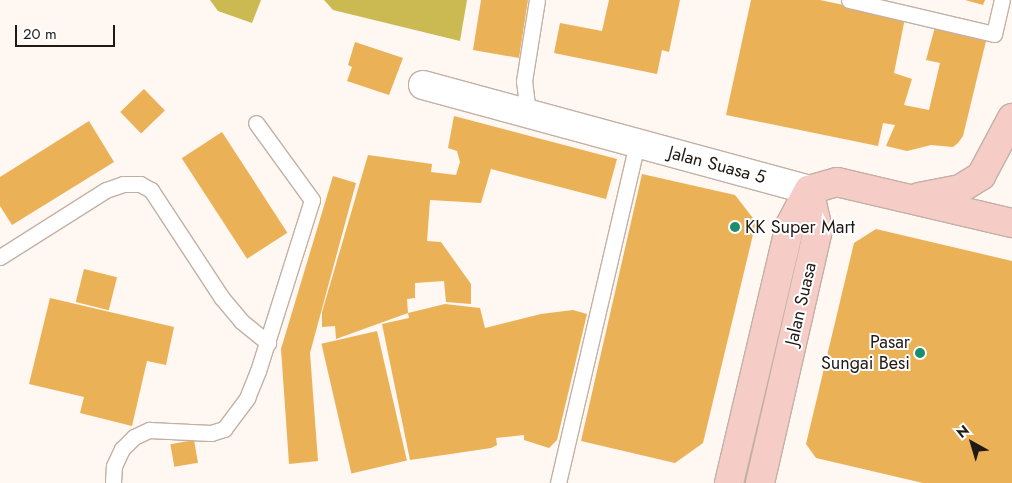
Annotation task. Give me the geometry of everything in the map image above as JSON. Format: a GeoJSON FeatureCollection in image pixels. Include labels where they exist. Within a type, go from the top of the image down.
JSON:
{"type":"FeatureCollection","features":[{"type":"Feature","properties":{"kind":"street","name":"Jalan Suasa 5"},"geometry":{"type":"LineString","coordinates":[[422,85],[809,190]]}},
{"type":"Feature","properties":{"kind":"street"},"geometry":{"type":"LineString","coordinates":[[912,198],[960,189],[981,176],[1012,118]]}},
{"type":"Feature","properties":{"kind":"street"},"geometry":{"type":"LineString","coordinates":[[809,190],[837,182],[912,198],[1012,223]]}},
{"type":"Feature","properties":{"kind":"street","name":"Jalan Suasa"},"geometry":{"type":"LineString","coordinates":[[728,483],[790,225],[809,190]]}},
{"type":"Feature","properties":{"kind":"street","name":"Jalan Suasa"},"geometry":{"type":"LineString","coordinates":[[760,483],[818,229],[809,190]]}},
{"type":"Feature","properties":{"kind":"lane"},"geometry":{"type":"LineString","coordinates":[[528,113],[524,81],[536,0]]}},
{"type":"Feature","properties":{"kind":"lane"},"geometry":{"type":"LineString","coordinates":[[849,0],[994,34],[1002,0]]}},
{"type":"Feature","properties":{"kind":"lane"},"geometry":{"type":"LineString","coordinates":[[113,483],[114,466],[122,449],[134,437],[149,430],[211,433],[224,429],[247,398],[268,343],[312,200],[256,123]]}},
{"type":"Feature","properties":{"kind":"lane"},"geometry":{"type":"LineString","coordinates":[[558,483],[637,144]]}},
{"type":"Feature","properties":{"kind":"lane"},"geometry":{"type":"LineString","coordinates":[[0,257],[106,190],[123,184],[140,184],[151,190],[222,298],[241,321],[268,343]]}},
{"type":"Feature","properties":{"kind":"shaded area"},"geometry":{"type":"Polygon","coordinates":[[[210,0],[261,0],[252,23],[218,11],[210,0]]]}},
{"type":"Feature","properties":{"kind":"shaded area"},"geometry":{"type":"Polygon","coordinates":[[[324,0],[467,0],[460,41],[333,10],[324,0]]]}},
{"type":"Feature","properties":{"kind":"building"},"geometry":{"type":"Polygon","coordinates":[[[481,0],[528,0],[519,58],[473,50],[481,0]]]}},
{"type":"Feature","properties":{"kind":"building"},"geometry":{"type":"Polygon","coordinates":[[[609,0],[680,0],[669,52],[662,50],[657,74],[554,53],[560,23],[602,31],[609,0]]]}},
{"type":"Feature","properties":{"kind":"building"},"geometry":{"type":"Polygon","coordinates":[[[751,0],[820,0],[905,18],[894,73],[912,79],[904,105],[929,110],[940,63],[926,60],[935,27],[986,41],[963,136],[953,147],[931,145],[907,151],[886,146],[895,125],[883,123],[878,146],[726,115],[751,0]]]}},
{"type":"Feature","properties":{"kind":"building"},"geometry":{"type":"Polygon","coordinates":[[[965,0],[985,0],[983,5],[965,0]]]}},
{"type":"Feature","properties":{"kind":"building"},"geometry":{"type":"Polygon","coordinates":[[[355,42],[403,58],[389,95],[347,81],[352,67],[348,65],[355,42]]]}},
{"type":"Feature","properties":{"kind":"building"},"geometry":{"type":"Polygon","coordinates":[[[144,89],[165,111],[141,134],[120,112],[144,89]]]}},
{"type":"Feature","properties":{"kind":"building"},"geometry":{"type":"Polygon","coordinates":[[[454,116],[617,159],[606,199],[491,169],[481,203],[430,200],[427,241],[441,242],[471,284],[471,304],[446,302],[444,281],[415,283],[415,298],[407,299],[408,313],[336,339],[335,326],[322,327],[322,312],[368,155],[432,164],[431,172],[456,175],[460,162],[457,151],[448,148],[454,116]]]}},
{"type":"Feature","properties":{"kind":"building"},"geometry":{"type":"Polygon","coordinates":[[[89,121],[114,162],[12,225],[0,206],[0,177],[89,121]]]}},
{"type":"Feature","properties":{"kind":"building"},"geometry":{"type":"Polygon","coordinates":[[[222,132],[287,233],[247,259],[182,158],[222,132]]]}},
{"type":"Feature","properties":{"kind":"building"},"geometry":{"type":"Polygon","coordinates":[[[642,174],[735,195],[756,222],[703,443],[675,463],[581,441],[642,174]]]}},
{"type":"Feature","properties":{"kind":"building"},"geometry":{"type":"Polygon","coordinates":[[[333,176],[356,183],[310,353],[318,461],[289,464],[281,349],[333,176]]]}},
{"type":"Feature","properties":{"kind":"building","name":"Pasar Sungai Besi"},"geometry":{"type":"Polygon","coordinates":[[[876,229],[1012,261],[1012,483],[923,483],[816,458],[806,444],[854,243],[876,229]]]}},
{"type":"Feature","properties":{"kind":"building"},"geometry":{"type":"Polygon","coordinates":[[[84,269],[117,277],[109,310],[76,302],[84,269]]]}},
{"type":"Feature","properties":{"kind":"building"},"geometry":{"type":"Polygon","coordinates":[[[50,298],[174,327],[166,365],[147,361],[132,426],[80,413],[84,397],[29,384],[50,298]]]}},
{"type":"Feature","properties":{"kind":"building"},"geometry":{"type":"Polygon","coordinates":[[[445,304],[480,308],[485,328],[541,314],[573,310],[587,314],[557,440],[549,448],[524,440],[524,435],[496,438],[497,445],[491,448],[410,460],[382,324],[409,318],[408,313],[445,304]]]}},
{"type":"Feature","properties":{"kind":"building"},"geometry":{"type":"Polygon","coordinates":[[[377,331],[407,461],[351,473],[321,344],[377,331]]]}},
{"type":"Feature","properties":{"kind":"building"},"geometry":{"type":"Polygon","coordinates":[[[194,440],[198,463],[174,467],[170,444],[194,440]]]}},
{"type":"Feature","properties":{"kind":"place","name":"KK Super Mart"},"geometry":{"type":"Point","coordinates":[735,227]}},
{"type":"Feature","properties":{"kind":"place","name":"Pasar Sungai Besi"},"geometry":{"type":"Point","coordinates":[920,353]}}]}
